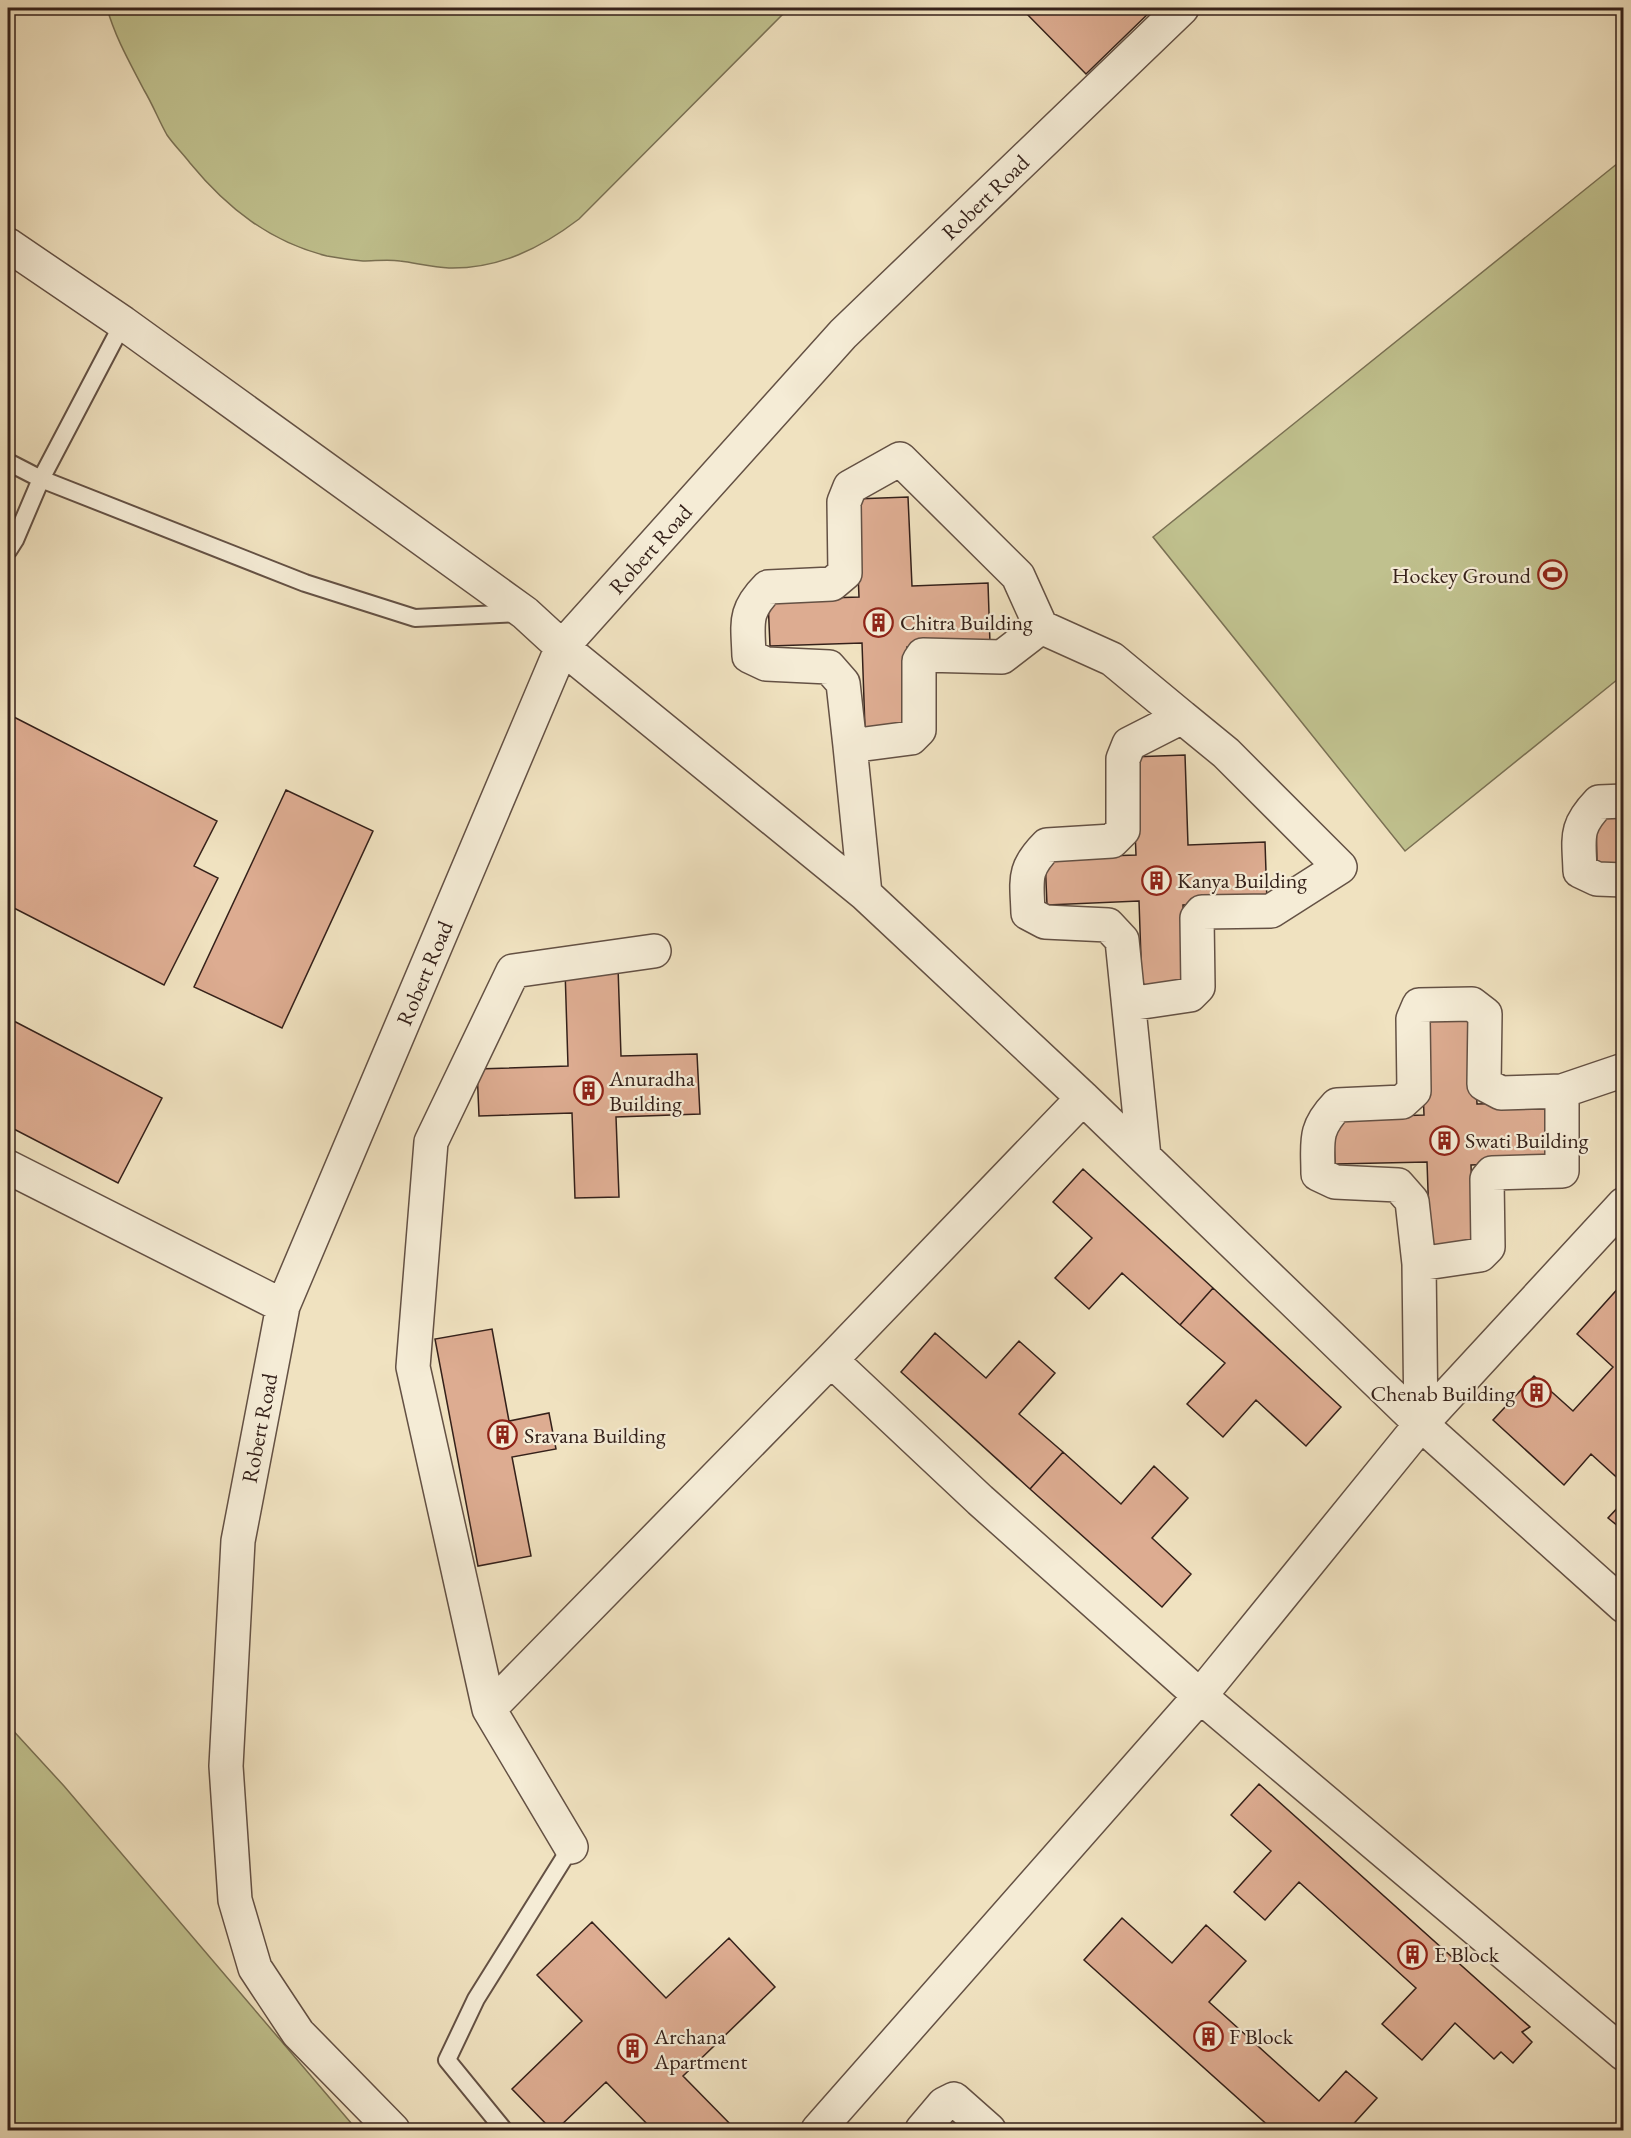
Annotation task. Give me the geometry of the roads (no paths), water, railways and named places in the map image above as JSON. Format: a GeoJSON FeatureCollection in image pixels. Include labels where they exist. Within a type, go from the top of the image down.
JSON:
{"type":"FeatureCollection","features":[{"type":"Feature","properties":{"kind":"street","name":"Robert Road"},"geometry":{"type":"LineString","coordinates":[[393,2130],[298,2033],[255,1968],[235,1900],[226,1766],[238,1541],[283,1306],[562,647],[843,334],[1182,8]]}},
{"type":"Feature","properties":{"kind":"street"},"geometry":{"type":"LineString","coordinates":[[8,245],[123,323],[525,613],[562,647],[865,894],[1083,1098],[1421,1424],[1623,1606]]}},
{"type":"Feature","properties":{"kind":"street"},"geometry":{"type":"LineString","coordinates":[[865,894],[843,683],[829,667],[766,664],[749,656],[748,614],[757,598],[768,587],[832,584],[845,573],[844,502],[850,487],[900,459],[1018,576],[1041,627],[1112,659],[1226,753],[1340,867],[1271,911],[1202,912],[1197,918],[1198,987],[1190,995],[1129,1004]]}},
{"type":"Feature","properties":{"kind":"street"},"geometry":{"type":"LineString","coordinates":[[850,746],[911,738],[919,730],[919,661],[923,655],[1002,657],[1041,627]]}},
{"type":"Feature","properties":{"kind":"street"},"geometry":{"type":"LineString","coordinates":[[1144,1157],[1122,940],[1107,925],[1045,922],[1028,913],[1027,871],[1036,856],[1047,845],[1112,841],[1123,830],[1123,759],[1129,744],[1182,717]]}},
{"type":"Feature","properties":{"kind":"street"},"geometry":{"type":"LineString","coordinates":[[1623,801],[1599,802],[1589,813],[1580,828],[1580,871],[1597,879],[1623,880]]}},
{"type":"Feature","properties":{"kind":"street"},"geometry":{"type":"LineString","coordinates":[[571,1846],[489,1708],[413,1367],[431,1142],[513,971],[654,951]]}},
{"type":"Feature","properties":{"kind":"street"},"geometry":{"type":"LineString","coordinates":[[1421,1424],[1419,1264],[1413,1201],[1398,1185],[1335,1182],[1318,1174],[1318,1131],[1326,1116],[1336,1105],[1402,1101],[1414,1091],[1413,1019],[1419,1005],[1472,1004],[1485,1014],[1484,1084],[1501,1093],[1562,1091],[1623,1070]]}},
{"type":"Feature","properties":{"kind":"street"},"geometry":{"type":"LineString","coordinates":[[1419,1264],[1480,1255],[1488,1247],[1487,1179],[1492,1173],[1562,1171],[1562,1091]]}},
{"type":"Feature","properties":{"kind":"street"},"geometry":{"type":"LineString","coordinates":[[489,1708],[831,1360],[1083,1098]]}},
{"type":"Feature","properties":{"kind":"street"},"geometry":{"type":"LineString","coordinates":[[8,1167],[283,1306]]}},
{"type":"Feature","properties":{"kind":"street"},"geometry":{"type":"LineString","coordinates":[[818,2130],[1200,1696],[1421,1424],[1623,1204]]}},
{"type":"Feature","properties":{"kind":"street"},"geometry":{"type":"LineString","coordinates":[[831,1360],[980,1500],[1200,1696],[1623,2054]]}},
{"type":"Feature","properties":{"kind":"street"},"geometry":{"type":"LineString","coordinates":[[922,2130],[944,2104],[954,2098],[989,2130]]}},
{"type":"Feature","properties":{"kind":"lane"},"geometry":{"type":"LineString","coordinates":[[8,551],[41,479],[123,323]]}},
{"type":"Feature","properties":{"kind":"lane"},"geometry":{"type":"LineString","coordinates":[[8,462],[41,479],[305,583],[415,618],[525,613]]}},
{"type":"Feature","properties":{"kind":"lane"},"geometry":{"type":"LineString","coordinates":[[504,2130],[447,2060],[476,1999],[571,1846]]}},
{"type":"Feature","properties":{"kind":"place","name":"Hockey Ground"},"geometry":{"type":"Point","coordinates":[1552,575]}},
{"type":"Feature","properties":{"kind":"place","name":"Chitra Building"},"geometry":{"type":"Point","coordinates":[879,622]}},
{"type":"Feature","properties":{"kind":"place","name":"Kanya Building"},"geometry":{"type":"Point","coordinates":[1156,880]}},
{"type":"Feature","properties":{"kind":"place","name":"Anuradha Building"},"geometry":{"type":"Point","coordinates":[588,1091]}},
{"type":"Feature","properties":{"kind":"place","name":"Swati Building"},"geometry":{"type":"Point","coordinates":[1444,1140]}},
{"type":"Feature","properties":{"kind":"place","name":"Chenab Building"},"geometry":{"type":"Point","coordinates":[1536,1393]}},
{"type":"Feature","properties":{"kind":"place","name":"Sravana Building"},"geometry":{"type":"Point","coordinates":[503,1435]}},
{"type":"Feature","properties":{"kind":"place","name":"E Block"},"geometry":{"type":"Point","coordinates":[1413,1954]}},
{"type":"Feature","properties":{"kind":"place","name":"F Block"},"geometry":{"type":"Point","coordinates":[1208,2036]}},
{"type":"Feature","properties":{"kind":"place","name":"Archana Apartment"},"geometry":{"type":"Point","coordinates":[633,2049]}}]}
